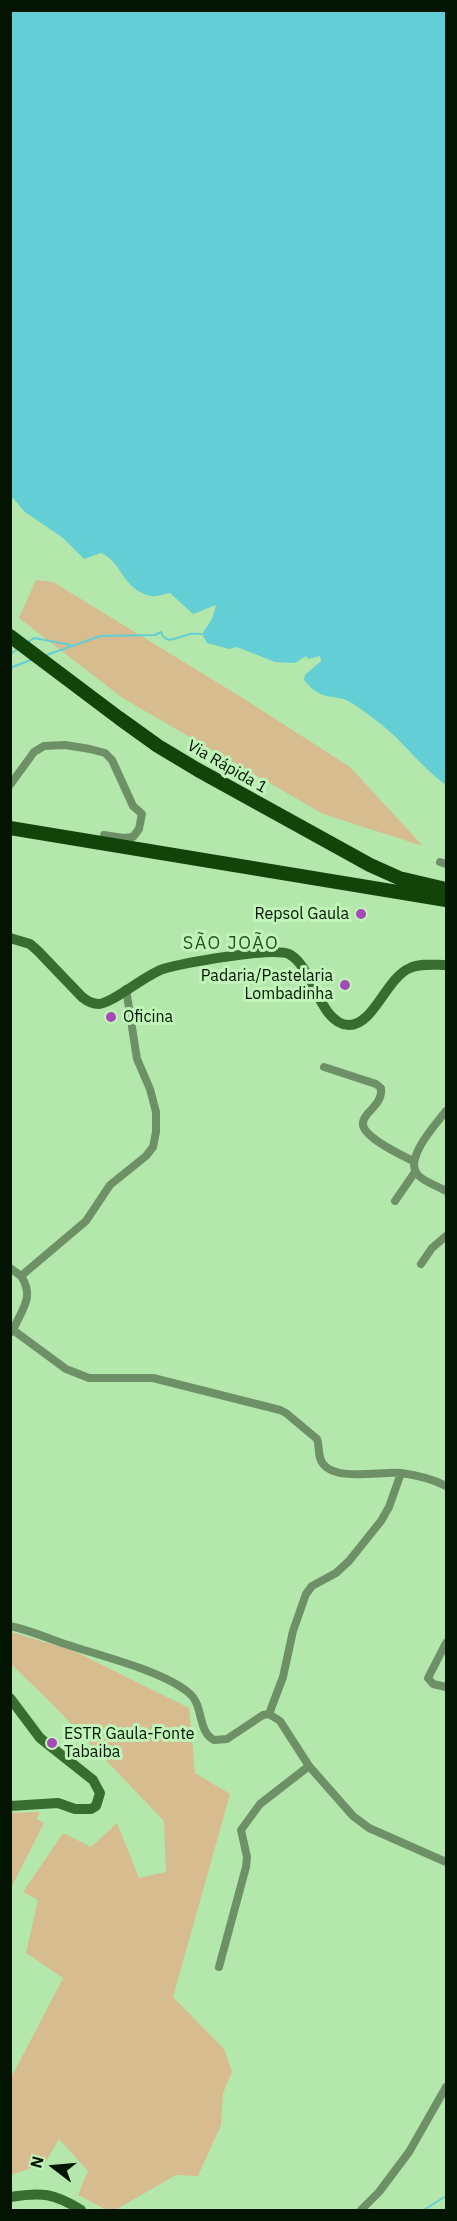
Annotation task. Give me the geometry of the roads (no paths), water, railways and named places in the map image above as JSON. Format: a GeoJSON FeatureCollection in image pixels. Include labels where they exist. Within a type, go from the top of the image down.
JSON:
{"type":"FeatureCollection","features":[{"type":"Feature","properties":{"kind":"highway","name":"Via Rápida 1"},"geometry":{"type":"LineString","coordinates":[[10,636],[119,718],[198,770],[385,872],[413,882],[447,889]]}},
{"type":"Feature","properties":{"kind":"highway"},"geometry":{"type":"LineString","coordinates":[[10,828],[447,900]]}},
{"type":"Feature","properties":{"kind":"main road"},"geometry":{"type":"LineString","coordinates":[[10,938],[30,944],[88,1002],[102,1003],[160,970],[186,963],[278,951],[299,962],[333,1018],[342,1024],[364,1020],[394,978],[403,972],[422,964],[447,965]]}},
{"type":"Feature","properties":{"kind":"main road"},"geometry":{"type":"LineString","coordinates":[[10,1698],[40,1738],[93,1780],[100,1793],[96,1806],[92,1809],[75,1809],[58,1803],[10,1806]]}},
{"type":"Feature","properties":{"kind":"main road"},"geometry":{"type":"LineString","coordinates":[[10,2197],[44,2193],[81,2211]]}},
{"type":"Feature","properties":{"kind":"street"},"geometry":{"type":"LineString","coordinates":[[10,785],[34,752],[44,746],[65,745],[105,753],[112,760],[133,806],[142,814],[142,820],[133,837],[104,835]]}},
{"type":"Feature","properties":{"kind":"street"},"geometry":{"type":"LineString","coordinates":[[21,1276],[86,1221],[110,1185],[146,1156],[153,1147],[156,1112],[150,1089],[137,1059],[126,988]]}},
{"type":"Feature","properties":{"kind":"street"},"geometry":{"type":"LineString","coordinates":[[324,1067],[376,1084],[381,1088],[380,1100],[364,1118],[362,1123],[364,1128],[386,1147],[413,1161]]}},
{"type":"Feature","properties":{"kind":"street"},"geometry":{"type":"LineString","coordinates":[[447,1111],[419,1148],[413,1161],[415,1172],[423,1179],[447,1191]]}},
{"type":"Feature","properties":{"kind":"street"},"geometry":{"type":"LineString","coordinates":[[395,1201],[415,1172]]}},
{"type":"Feature","properties":{"kind":"street"},"geometry":{"type":"LineString","coordinates":[[421,1264],[432,1248],[445,1240]]}},
{"type":"Feature","properties":{"kind":"street"},"geometry":{"type":"LineString","coordinates":[[10,1268],[21,1276],[29,1293],[12,1331],[60,1366],[89,1378],[153,1378],[286,1413],[317,1438],[320,1457],[330,1471],[401,1473],[447,1486]]}},
{"type":"Feature","properties":{"kind":"street"},"geometry":{"type":"LineString","coordinates":[[10,1626],[119,1661],[162,1678],[188,1692],[195,1699],[206,1733],[214,1740],[227,1739],[256,1719],[269,1714],[283,1677],[293,1630],[306,1594],[312,1586],[336,1573],[349,1561],[381,1521],[389,1507],[401,1473]]}},
{"type":"Feature","properties":{"kind":"street"},"geometry":{"type":"LineString","coordinates":[[447,1643],[428,1678],[433,1684],[447,1687]]}},
{"type":"Feature","properties":{"kind":"street"},"geometry":{"type":"LineString","coordinates":[[269,1714],[287,1729],[309,1766],[337,1799],[369,1828],[447,1862]]}},
{"type":"Feature","properties":{"kind":"street"},"geometry":{"type":"LineString","coordinates":[[219,1967],[246,1867],[247,1857],[241,1830],[260,1804],[309,1766]]}},
{"type":"Feature","properties":{"kind":"street"},"geometry":{"type":"LineString","coordinates":[[361,2211],[379,2192],[409,2152],[447,2087]]}},
{"type":"Feature","properties":{"kind":"water"},"geometry":{"type":"Polygon","coordinates":[[[10,11],[446,11],[446,785],[367,713],[346,700],[317,692],[304,680],[305,675],[321,661],[320,656],[308,659],[306,656],[295,663],[275,662],[237,647],[229,649],[207,643],[202,634],[212,619],[216,605],[193,614],[170,593],[153,596],[141,593],[128,582],[108,557],[101,553],[84,559],[63,538],[25,512],[11,496],[10,11]]]}},
{"type":"Feature","properties":{"kind":"waterway"},"geometry":{"type":"LineString","coordinates":[[44,656],[100,636],[155,635],[161,632],[169,640],[191,634],[202,634]]}},
{"type":"Feature","properties":{"kind":"waterway"},"geometry":{"type":"LineString","coordinates":[[28,642],[34,638],[71,645]]}},
{"type":"Feature","properties":{"kind":"waterway"},"geometry":{"type":"LineString","coordinates":[[10,654],[18,649]]}},
{"type":"Feature","properties":{"kind":"waterway"},"geometry":{"type":"LineString","coordinates":[[10,668],[33,659]]}},
{"type":"Feature","properties":{"kind":"waterway"},"geometry":{"type":"LineString","coordinates":[[424,2210],[446,2196]]}},
{"type":"Feature","properties":{"kind":"place","name":"Repsol Gaula"},"geometry":{"type":"Point","coordinates":[361,914]}},
{"type":"Feature","properties":{"kind":"place","name":"Padaria/Pastelaria Lombadinha"},"geometry":{"type":"Point","coordinates":[345,985]}},
{"type":"Feature","properties":{"kind":"place","name":"Oficina"},"geometry":{"type":"Point","coordinates":[111,1017]}},
{"type":"Feature","properties":{"kind":"place","name":"ESTR Gaula-Fonte Tabaiba"},"geometry":{"type":"Point","coordinates":[52,1743]}},
{"type":"Feature","properties":{"kind":"district","name":"SÃO JOÃO"},"geometry":{"type":"Point","coordinates":[231,944]}}]}
